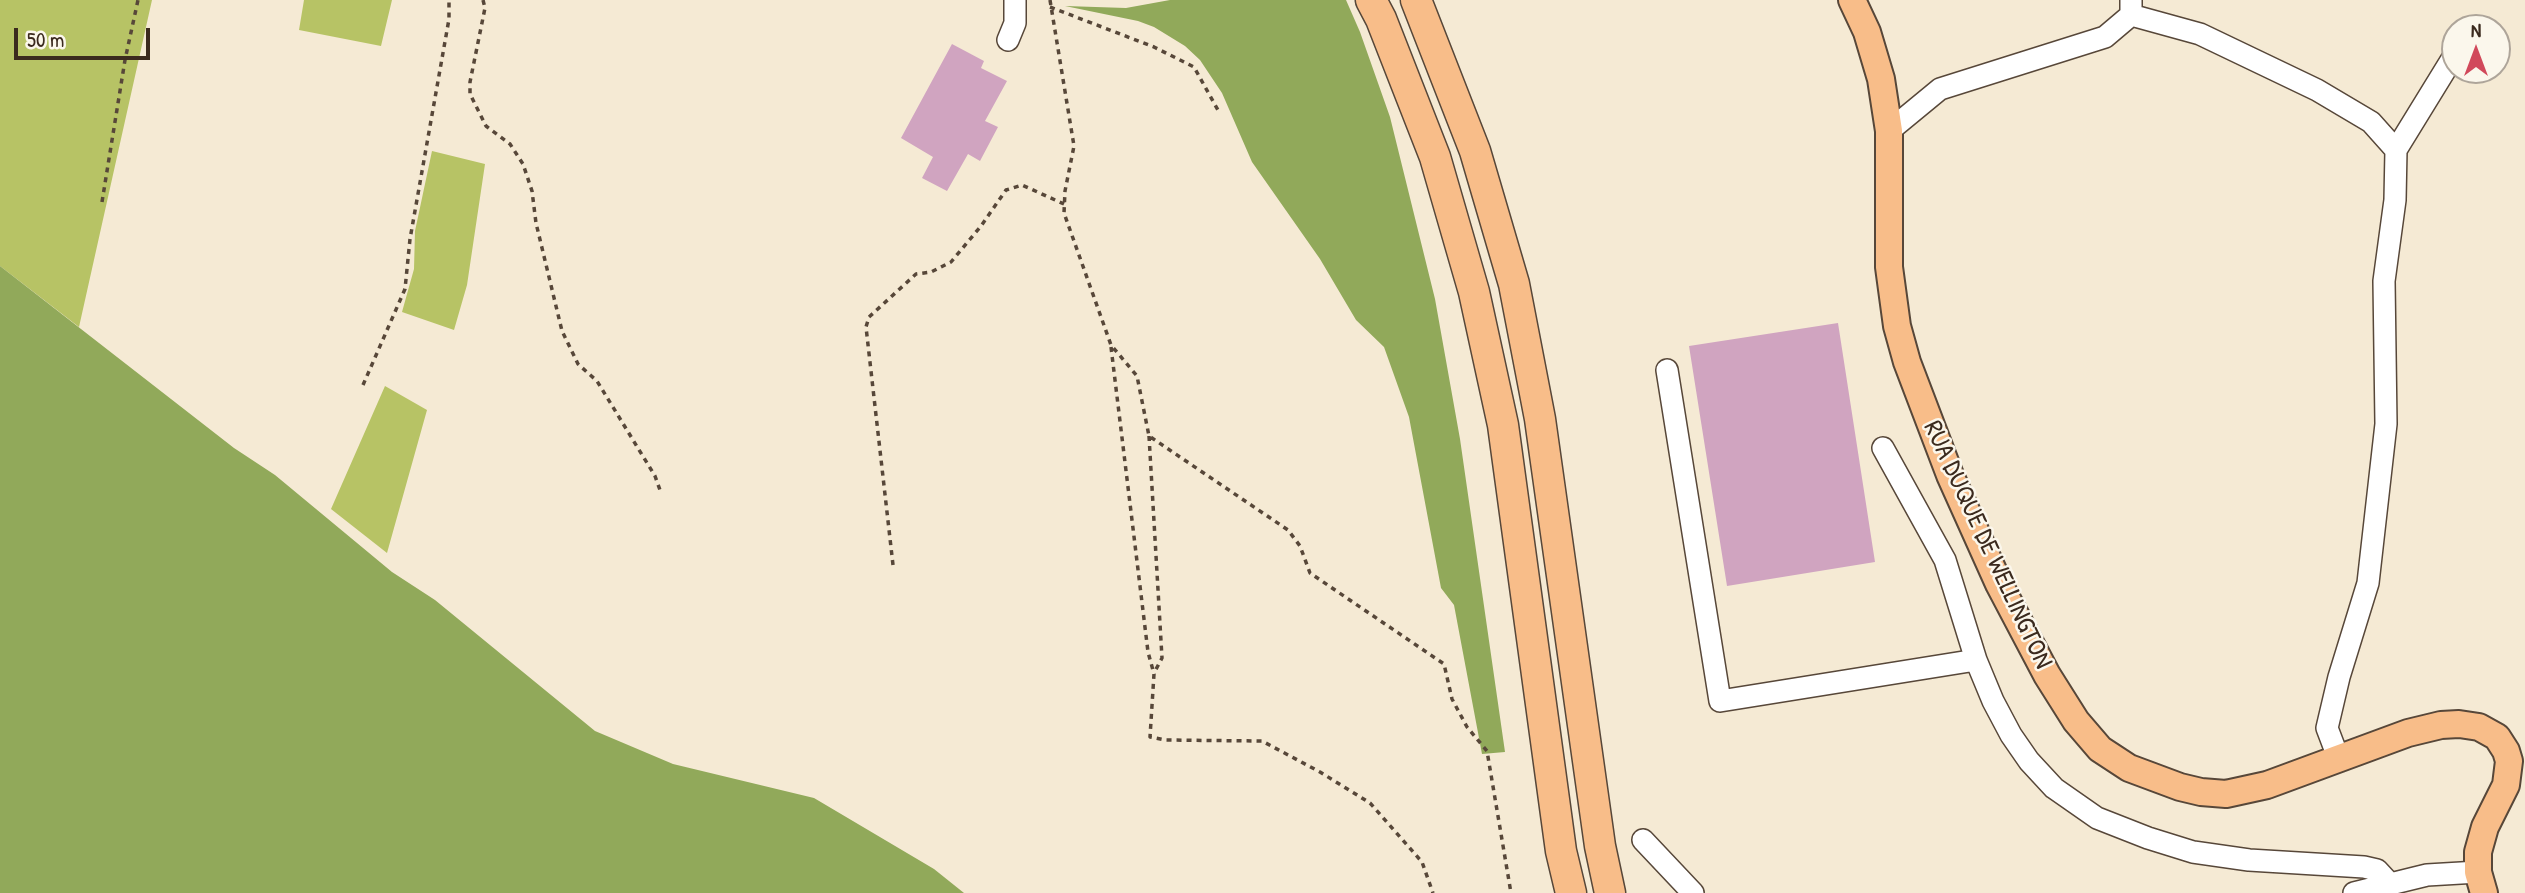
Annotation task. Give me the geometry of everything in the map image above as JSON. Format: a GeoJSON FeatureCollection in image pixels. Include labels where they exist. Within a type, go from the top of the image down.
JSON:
{"type":"FeatureCollection","features":[{"type":"Feature","properties":{"kind":"highway"},"geometry":{"type":"LineString","coordinates":[[1371,0],[1381,19],[1434,157],[1474,292],[1503,425],[1561,851],[1571,893]]}},
{"type":"Feature","properties":{"kind":"highway"},"geometry":{"type":"LineString","coordinates":[[1416,0],[1475,151],[1514,284],[1541,419],[1600,846],[1610,893]]}},
{"type":"Feature","properties":{"kind":"main road","name":"RUA DUQUE DE WELLINGTON"},"geometry":{"type":"LineString","coordinates":[[1852,0],[1867,32],[1881,79],[1889,131],[1889,267],[1897,326],[1907,362],[1950,475],[1999,584],[2047,675],[2076,721],[2094,742],[2119,762],[2156,780],[2201,792],[2226,794],[2252,790],[2379,741],[2441,725],[2469,725],[2489,732],[2497,737],[2506,751],[2509,769],[2506,785],[2480,842],[2477,858],[2481,883]]}},
{"type":"Feature","properties":{"kind":"street"},"geometry":{"type":"LineString","coordinates":[[1007,40],[1015,23],[1015,0]]}},
{"type":"Feature","properties":{"kind":"street"},"geometry":{"type":"LineString","coordinates":[[1889,131],[1940,89],[2105,37],[2131,7],[2200,34],[2317,90],[2371,122],[2396,150]]}},
{"type":"Feature","properties":{"kind":"street"},"geometry":{"type":"LineString","coordinates":[[2338,757],[2327,728],[2339,677],[2368,583],[2386,424],[2384,281],[2395,200],[2396,150],[2441,77]]}},
{"type":"Feature","properties":{"kind":"street"},"geometry":{"type":"LineString","coordinates":[[1667,370],[1720,701],[1976,660]]}},
{"type":"Feature","properties":{"kind":"street"},"geometry":{"type":"LineString","coordinates":[[1883,447],[1945,560],[1976,660],[1993,701],[2011,736],[2054,788],[2097,818],[2193,852],[2249,860],[2364,867],[2377,870],[2390,884]]}},
{"type":"Feature","properties":{"kind":"street"},"geometry":{"type":"LineString","coordinates":[[1643,840],[1693,893]]}},
{"type":"Feature","properties":{"kind":"street"},"geometry":{"type":"LineString","coordinates":[[2354,893],[2427,875],[2481,883]]}},
{"type":"Feature","properties":{"kind":"path"},"geometry":{"type":"LineString","coordinates":[[102,202],[125,60],[138,0]]}},
{"type":"Feature","properties":{"kind":"path"},"geometry":{"type":"LineString","coordinates":[[363,385],[405,289],[410,239],[449,19],[449,0]]}},
{"type":"Feature","properties":{"kind":"path"},"geometry":{"type":"LineString","coordinates":[[483,0],[485,8],[470,94],[486,126],[510,144],[523,164],[533,191],[537,223],[562,331],[567,342],[578,363],[597,381],[655,476],[660,490]]}},
{"type":"Feature","properties":{"kind":"path"},"geometry":{"type":"LineString","coordinates":[[1050,0],[1074,146],[1064,213],[1111,345],[1148,652],[1154,674],[1150,737],[1166,740],[1262,741],[1320,772],[1370,803],[1422,862],[1433,893]]}},
{"type":"Feature","properties":{"kind":"path"},"geometry":{"type":"LineString","coordinates":[[1050,7],[1154,47],[1194,67],[1219,112]]}},
{"type":"Feature","properties":{"kind":"path"},"geometry":{"type":"LineString","coordinates":[[893,565],[866,327],[869,317],[916,274],[931,272],[951,262],[1006,190],[1022,185],[1064,204]]}},
{"type":"Feature","properties":{"kind":"path"},"geometry":{"type":"LineString","coordinates":[[1111,345],[1138,376],[1149,436],[1162,658],[1154,674]]}},
{"type":"Feature","properties":{"kind":"path"},"geometry":{"type":"LineString","coordinates":[[1149,436],[1289,530],[1300,546],[1310,573],[1444,664],[1452,699],[1467,727],[1487,751],[1511,893]]}},
{"type":"Feature","properties":{"kind":"green space"},"geometry":{"type":"Polygon","coordinates":[[[0,0],[152,0],[79,327],[0,266],[0,0]]]}},
{"type":"Feature","properties":{"kind":"green space"},"geometry":{"type":"Polygon","coordinates":[[[304,0],[392,0],[381,46],[299,30],[304,0]]]}},
{"type":"Feature","properties":{"kind":"green space"},"geometry":{"type":"Polygon","coordinates":[[[1170,0],[1346,0],[1390,117],[1435,299],[1460,439],[1505,752],[1482,754],[1454,605],[1441,588],[1409,417],[1384,347],[1356,320],[1320,259],[1252,162],[1222,93],[1200,60],[1185,46],[1154,27],[1138,21],[1065,6],[1126,8],[1170,0]]]}},
{"type":"Feature","properties":{"kind":"green space"},"geometry":{"type":"Polygon","coordinates":[[[432,151],[485,164],[467,285],[454,330],[402,312],[414,269],[415,231],[432,151]]]}},
{"type":"Feature","properties":{"kind":"green space"},"geometry":{"type":"Polygon","coordinates":[[[0,266],[234,448],[275,475],[392,572],[435,600],[595,731],[673,764],[814,798],[934,869],[964,893],[0,893],[0,266]]]}},
{"type":"Feature","properties":{"kind":"green space"},"geometry":{"type":"Polygon","coordinates":[[[385,386],[427,410],[387,553],[331,509],[385,386]]]}},
{"type":"Feature","properties":{"kind":"building"},"geometry":{"type":"Polygon","coordinates":[[[952,44],[984,61],[981,68],[1007,81],[985,121],[998,127],[980,161],[968,154],[947,191],[922,178],[933,157],[901,138],[952,44]]]}},
{"type":"Feature","properties":{"kind":"building"},"geometry":{"type":"Polygon","coordinates":[[[1838,323],[1875,562],[1727,586],[1689,346],[1838,323]]]}}]}
